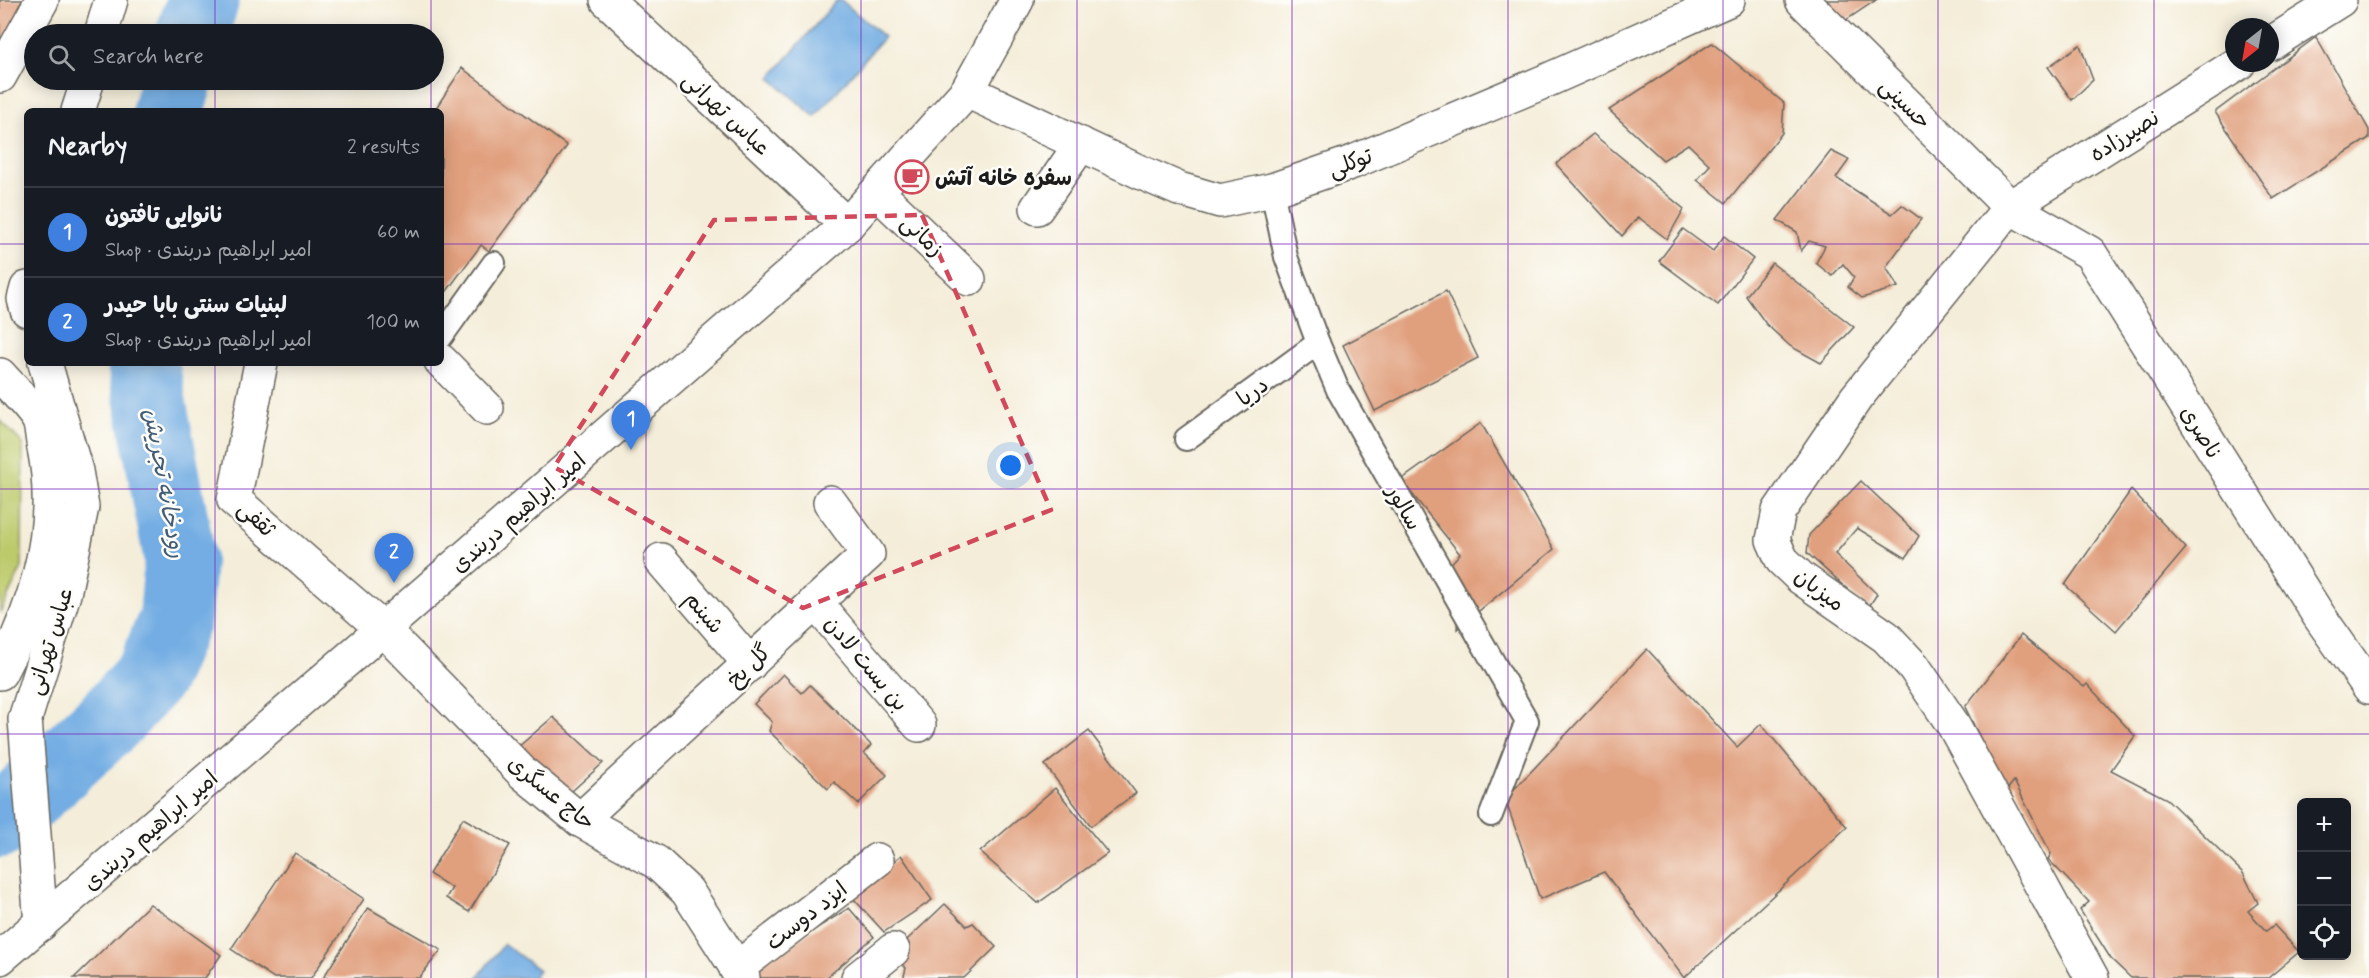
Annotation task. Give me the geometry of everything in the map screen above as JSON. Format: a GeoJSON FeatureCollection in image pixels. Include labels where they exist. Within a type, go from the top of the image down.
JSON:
{"type":"FeatureCollection","features":[{"type":"Feature","properties":{"kind":"street"},"geometry":{"type":"LineString","coordinates":[[29,24],[42,0]]}},
{"type":"Feature","properties":{"kind":"street"},"geometry":{"type":"LineString","coordinates":[[104,24],[111,0]]}},
{"type":"Feature","properties":{"kind":"street","name":"عباس تهرانی"},"geometry":{"type":"LineString","coordinates":[[607,0],[847,225]]}},
{"type":"Feature","properties":{"kind":"street","name":"امیر ابراهیم دربندی"},"geometry":{"type":"LineString","coordinates":[[0,958],[383,629],[847,225],[967,91],[1017,0]]}},
{"type":"Feature","properties":{"kind":"street","name":"توکلی"},"geometry":{"type":"LineString","coordinates":[[967,91],[1179,189],[1220,201],[1272,190],[1353,162],[1548,80],[1728,0]]}},
{"type":"Feature","properties":{"kind":"street","name":"حسینی"},"geometry":{"type":"LineString","coordinates":[[1802,0],[2010,207]]}},
{"type":"Feature","properties":{"kind":"street"},"geometry":{"type":"LineString","coordinates":[[2279,38],[2340,0]]}},
{"type":"Feature","properties":{"kind":"street"},"geometry":{"type":"LineString","coordinates":[[0,76],[24,33]]}},
{"type":"Feature","properties":{"kind":"street","name":"نصیرزاده"},"geometry":{"type":"LineString","coordinates":[[2010,207],[2225,72]]}},
{"type":"Feature","properties":{"kind":"street"},"geometry":{"type":"LineString","coordinates":[[79,108],[85,90]]}},
{"type":"Feature","properties":{"kind":"street"},"geometry":{"type":"LineString","coordinates":[[1037,208],[1081,144]]}},
{"type":"Feature","properties":{"kind":"street","name":"زمانی"},"geometry":{"type":"LineString","coordinates":[[877,192],[969,279]]}},
{"type":"Feature","properties":{"kind":"street","name":"ناصری"},"geometry":{"type":"LineString","coordinates":[[2010,207],[2090,253],[2319,616],[2369,687]]}},
{"type":"Feature","properties":{"kind":"street","name":"میزبان"},"geometry":{"type":"LineString","coordinates":[[2010,207],[1856,398],[1779,511],[1773,540],[1782,560],[1802,578],[1886,637],[1914,667],[1954,726],[2092,978]]}},
{"type":"Feature","properties":{"kind":"street"},"geometry":{"type":"LineString","coordinates":[[444,364],[487,408]]}},
{"type":"Feature","properties":{"kind":"street","name":"عباس تهرانی"},"geometry":{"type":"LineString","coordinates":[[41,924],[25,719],[64,594],[82,507],[76,471],[46,366]]}},
{"type":"Feature","properties":{"kind":"street","name":"ثقفی"},"geometry":{"type":"LineString","coordinates":[[260,366],[234,500],[383,629]]}},
{"type":"Feature","properties":{"kind":"street","name":"عباس تهرانی"},"geometry":{"type":"LineString","coordinates":[[0,375],[38,419],[50,476],[48,525],[39,584],[19,637],[0,673]]}},
{"type":"Feature","properties":{"kind":"street","name":"گل یخ"},"geometry":{"type":"LineString","coordinates":[[580,820],[868,554],[830,501]]}},
{"type":"Feature","properties":{"kind":"street","name":"شبنم"},"geometry":{"type":"LineString","coordinates":[[661,560],[750,664]]}},
{"type":"Feature","properties":{"kind":"street","name":"بن بست لادن"},"geometry":{"type":"LineString","coordinates":[[815,602],[919,725]]}},
{"type":"Feature","properties":{"kind":"street","name":"حاج عسگری"},"geometry":{"type":"LineString","coordinates":[[383,629],[523,773],[580,820],[656,862],[687,891],[740,974]]}},
{"type":"Feature","properties":{"kind":"street","name":"ایزد دوست"},"geometry":{"type":"LineString","coordinates":[[740,974],[877,860]]}},
{"type":"Feature","properties":{"kind":"street"},"geometry":{"type":"LineString","coordinates":[[858,978],[892,950]]}},
{"type":"Feature","properties":{"kind":"lane","name":"سالور"},"geometry":{"type":"LineString","coordinates":[[1272,190],[1286,257],[1338,390],[1527,721],[1491,815]]}},
{"type":"Feature","properties":{"kind":"lane"},"geometry":{"type":"LineString","coordinates":[[444,334],[494,263]]}},
{"type":"Feature","properties":{"kind":"lane","name":"دریا"},"geometry":{"type":"LineString","coordinates":[[1186,439],[1318,343]]}},
{"type":"Feature","properties":{"kind":"highlighted area"},"geometry":{"type":"Polygon","coordinates":[[[922,215],[1051,510],[803,608],[554,467],[714,220],[922,215]]]}},
{"type":"Feature","properties":{"kind":"green space"},"geometry":{"type":"Polygon","coordinates":[[[0,420],[23,444],[22,567],[0,613],[0,420]]]}},
{"type":"Feature","properties":{"kind":"water"},"geometry":{"type":"Polygon","coordinates":[[[837,0],[841,0],[884,37],[815,117],[770,78],[837,0]]]}},
{"type":"Feature","properties":{"kind":"water"},"geometry":{"type":"Polygon","coordinates":[[[504,944],[539,970],[533,978],[477,978],[504,944]]]}},
{"type":"Feature","properties":{"kind":"building"},"geometry":{"type":"Polygon","coordinates":[[[0,0],[29,0],[0,49],[0,0]]]}},
{"type":"Feature","properties":{"kind":"building"},"geometry":{"type":"Polygon","coordinates":[[[1810,0],[1876,0],[1840,24],[1810,0]]]}},
{"type":"Feature","properties":{"kind":"building"},"geometry":{"type":"Polygon","coordinates":[[[2316,37],[2369,130],[2369,138],[2273,199],[2215,112],[2269,72],[2279,72],[2279,64],[2316,37]]]}},
{"type":"Feature","properties":{"kind":"building"},"geometry":{"type":"Polygon","coordinates":[[[1712,43],[1784,103],[1782,133],[1726,203],[1697,180],[1710,165],[1688,144],[1663,160],[1609,110],[1712,43]]]}},
{"type":"Feature","properties":{"kind":"building"},"geometry":{"type":"Polygon","coordinates":[[[2080,45],[2093,80],[2072,100],[2048,67],[2080,45]]]}},
{"type":"Feature","properties":{"kind":"building"},"geometry":{"type":"Polygon","coordinates":[[[462,68],[567,146],[489,251],[481,245],[444,295],[444,108],[436,108],[462,68]]]}},
{"type":"Feature","properties":{"kind":"building"},"geometry":{"type":"Polygon","coordinates":[[[1593,134],[1684,209],[1667,239],[1638,217],[1622,236],[1556,164],[1593,134]]]}},
{"type":"Feature","properties":{"kind":"building"},"geometry":{"type":"Polygon","coordinates":[[[1831,151],[1849,160],[1836,178],[1892,214],[1902,205],[1921,219],[1886,267],[1898,287],[1862,298],[1848,287],[1854,277],[1843,264],[1832,276],[1816,263],[1825,246],[1809,241],[1801,251],[1797,232],[1777,220],[1831,151]]]}},
{"type":"Feature","properties":{"kind":"building"},"geometry":{"type":"Polygon","coordinates":[[[1683,229],[1713,251],[1724,236],[1753,259],[1718,305],[1659,261],[1683,229]]]}},
{"type":"Feature","properties":{"kind":"building"},"geometry":{"type":"Polygon","coordinates":[[[1772,263],[1854,327],[1821,363],[1790,346],[1766,324],[1746,296],[1772,263]]]}},
{"type":"Feature","properties":{"kind":"building"},"geometry":{"type":"Polygon","coordinates":[[[1446,291],[1478,358],[1375,411],[1343,345],[1446,291]]]}},
{"type":"Feature","properties":{"kind":"building"},"geometry":{"type":"Polygon","coordinates":[[[1481,423],[1554,549],[1457,629],[1458,602],[1438,577],[1460,554],[1401,480],[1481,423]]]}},
{"type":"Feature","properties":{"kind":"building"},"geometry":{"type":"Polygon","coordinates":[[[1861,481],[1919,536],[1906,558],[1857,528],[1835,554],[1877,594],[1868,608],[1807,553],[1809,535],[1861,481]]]}},
{"type":"Feature","properties":{"kind":"building"},"geometry":{"type":"Polygon","coordinates":[[[2131,490],[2186,548],[2116,631],[2065,585],[2131,490]]]}},
{"type":"Feature","properties":{"kind":"building"},"geometry":{"type":"Polygon","coordinates":[[[2021,635],[2084,687],[2087,684],[2135,736],[2111,770],[2167,799],[2243,873],[2258,903],[2248,911],[2266,931],[2274,925],[2297,950],[2297,954],[2268,978],[2131,978],[2111,959],[2080,910],[2089,902],[2048,859],[2051,854],[2014,781],[2006,791],[1965,707],[2021,635]]]}},
{"type":"Feature","properties":{"kind":"building"},"geometry":{"type":"Polygon","coordinates":[[[1647,649],[1737,747],[1761,724],[1847,827],[1684,978],[1604,872],[1540,899],[1505,799],[1647,649]]]}},
{"type":"Feature","properties":{"kind":"building"},"geometry":{"type":"Polygon","coordinates":[[[783,674],[802,693],[810,685],[871,745],[864,753],[887,775],[858,804],[834,782],[828,789],[769,731],[772,722],[754,704],[783,674]]]}},
{"type":"Feature","properties":{"kind":"building"},"geometry":{"type":"Polygon","coordinates":[[[553,717],[603,763],[562,800],[510,754],[553,717]]]}},
{"type":"Feature","properties":{"kind":"building"},"geometry":{"type":"Polygon","coordinates":[[[1089,731],[1136,793],[1091,826],[1045,765],[1089,731]]]}},
{"type":"Feature","properties":{"kind":"building"},"geometry":{"type":"Polygon","coordinates":[[[1055,788],[1108,853],[1038,903],[980,852],[1055,788]]]}},
{"type":"Feature","properties":{"kind":"building"},"geometry":{"type":"Polygon","coordinates":[[[463,818],[510,845],[469,912],[446,898],[452,888],[429,874],[463,818]]]}},
{"type":"Feature","properties":{"kind":"building"},"geometry":{"type":"Polygon","coordinates":[[[295,853],[364,899],[311,978],[274,978],[231,949],[295,853]]]}},
{"type":"Feature","properties":{"kind":"building"},"geometry":{"type":"Polygon","coordinates":[[[901,855],[932,900],[884,932],[852,897],[901,855]]]}},
{"type":"Feature","properties":{"kind":"building"},"geometry":{"type":"Polygon","coordinates":[[[150,904],[221,955],[205,978],[74,978],[150,904]]]}},
{"type":"Feature","properties":{"kind":"building"},"geometry":{"type":"Polygon","coordinates":[[[945,904],[967,926],[973,923],[996,947],[964,978],[906,978],[904,976],[906,968],[892,954],[945,904]]]}},
{"type":"Feature","properties":{"kind":"building"},"geometry":{"type":"Polygon","coordinates":[[[368,908],[441,950],[419,978],[323,978],[368,908]]]}},
{"type":"Feature","properties":{"kind":"building"},"geometry":{"type":"Polygon","coordinates":[[[849,908],[874,937],[826,978],[757,978],[751,969],[849,908]]]}},
{"type":"Feature","properties":{"kind":"waterway","name":"رودخانه تجریش"},"geometry":{"type":"LineString","coordinates":[[195,24],[203,0]]}},
{"type":"Feature","properties":{"kind":"waterway","name":"رودخانه تجریش"},"geometry":{"type":"LineString","coordinates":[[169,108],[174,90]]}},
{"type":"Feature","properties":{"kind":"waterway","name":"رودخانه تجریش"},"geometry":{"type":"LineString","coordinates":[[0,822],[113,717],[152,673],[175,618],[180,560],[144,366]]}},
{"type":"Feature","properties":{"kind":"place","name":"سفره خانه آتش"},"geometry":{"type":"Point","coordinates":[912,177]}},
{"type":"Feature","properties":{"kind":"place","name":"نانوایی تافتون"},"geometry":{"type":"Point","coordinates":[631,450]}},
{"type":"Feature","properties":{"kind":"place","name":"لبنیات سنتی بابا حیدر"},"geometry":{"type":"Point","coordinates":[394,583]}}]}
